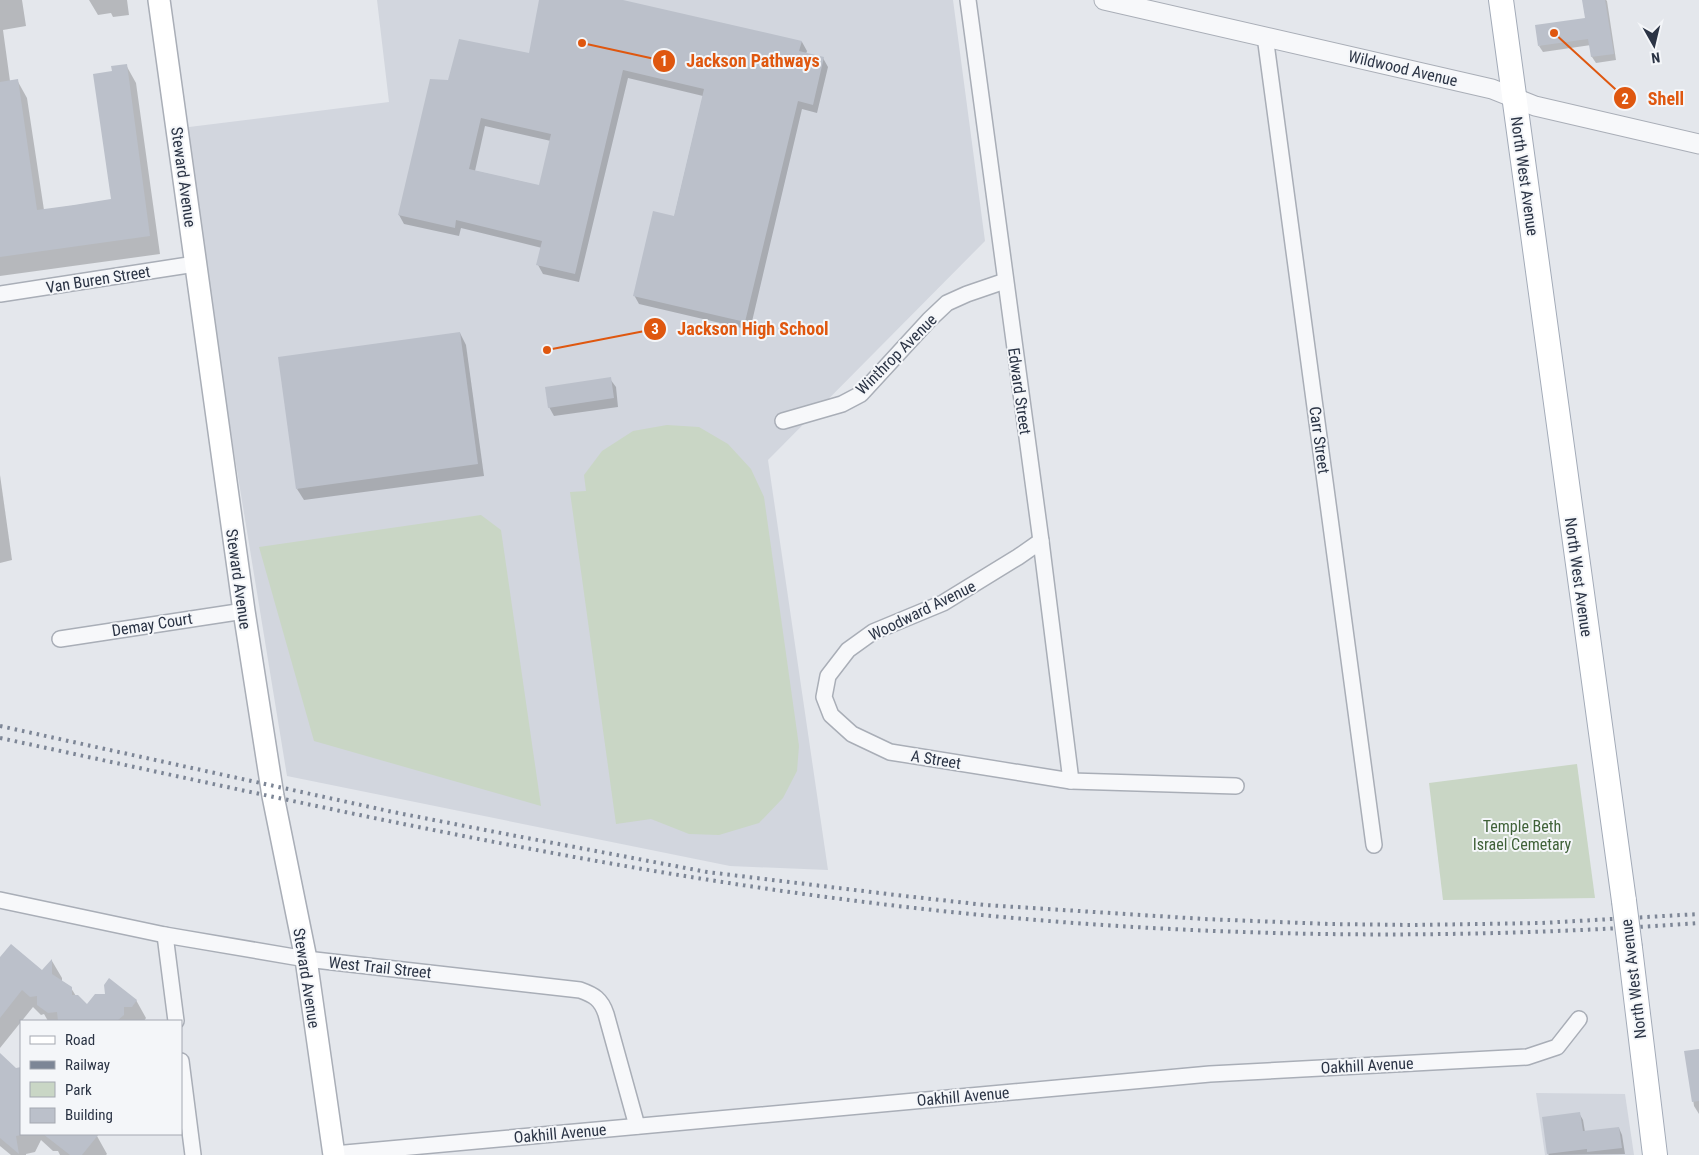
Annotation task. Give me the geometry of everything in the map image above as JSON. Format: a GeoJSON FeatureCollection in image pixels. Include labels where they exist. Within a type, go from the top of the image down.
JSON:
{"type":"FeatureCollection","features":[{"type":"Feature","properties":{"kind":"main road","name":"Steward Avenue"},"geometry":{"type":"LineString","coordinates":[[159,0],[244,611],[272,796],[306,959],[334,1155]]}},
{"type":"Feature","properties":{"kind":"main road","name":"North West Avenue"},"geometry":{"type":"LineString","coordinates":[[1501,0],[1624,901],[1656,1155]]}},
{"type":"Feature","properties":{"kind":"street","name":"Edward Street"},"geometry":{"type":"LineString","coordinates":[[968,0],[1041,541],[1071,781]]}},
{"type":"Feature","properties":{"kind":"street","name":"Wildwood Avenue"},"geometry":{"type":"LineString","coordinates":[[1104,0],[1492,89],[1536,106],[1699,144]]}},
{"type":"Feature","properties":{"kind":"street","name":"Carr Street"},"geometry":{"type":"LineString","coordinates":[[1265,36],[1374,845]]}},
{"type":"Feature","properties":{"kind":"street","name":"Van Buren Street"},"geometry":{"type":"LineString","coordinates":[[0,294],[196,264]]}},
{"type":"Feature","properties":{"kind":"street","name":"Winthrop Avenue"},"geometry":{"type":"LineString","coordinates":[[783,421],[842,404],[860,394],[947,303],[1005,281]]}},
{"type":"Feature","properties":{"kind":"street","name":"Woodward Avenue"},"geometry":{"type":"LineString","coordinates":[[824,697],[828,676],[848,650],[873,632],[943,603],[1041,541]]}},
{"type":"Feature","properties":{"kind":"street","name":"Demay Court"},"geometry":{"type":"LineString","coordinates":[[60,639],[244,611]]}},
{"type":"Feature","properties":{"kind":"street","name":"A Street"},"geometry":{"type":"LineString","coordinates":[[824,697],[830,716],[852,734],[890,752],[1071,781],[1236,786]]}},
{"type":"Feature","properties":{"kind":"street","name":"West Trail Street"},"geometry":{"type":"LineString","coordinates":[[0,900],[165,935],[306,959],[580,990],[593,994],[602,1003],[606,1014],[636,1126]]}},
{"type":"Feature","properties":{"kind":"street"},"geometry":{"type":"LineString","coordinates":[[165,935],[176,1020]]}},
{"type":"Feature","properties":{"kind":"street","name":"Oakhill Avenue"},"geometry":{"type":"LineString","coordinates":[[334,1155],[1210,1074],[1527,1057],[1556,1047],[1579,1019]]}},
{"type":"Feature","properties":{"kind":"street"},"geometry":{"type":"LineString","coordinates":[[182,1068],[194,1155]]}},
{"type":"Feature","properties":{"kind":"shaded area"},"geometry":{"type":"Polygon","coordinates":[[[377,0],[953,0],[985,241],[768,460],[828,870],[730,866],[287,776],[181,128],[389,102],[377,0]]]}},
{"type":"Feature","properties":{"kind":"shaded area"},"geometry":{"type":"Polygon","coordinates":[[[1536,1093],[1625,1094],[1634,1155],[1545,1155],[1536,1093]]]}},
{"type":"Feature","properties":{"kind":"green space"},"geometry":{"type":"Polygon","coordinates":[[[667,425],[699,427],[728,444],[751,469],[764,497],[799,746],[797,771],[783,798],[759,823],[719,835],[689,834],[651,819],[616,824],[570,492],[586,491],[584,475],[602,451],[633,431],[667,425]]]}},
{"type":"Feature","properties":{"kind":"green space"},"geometry":{"type":"Polygon","coordinates":[[[481,515],[501,530],[541,806],[314,741],[259,547],[481,515]]]}},
{"type":"Feature","properties":{"kind":"green space","name":"Temple Beth Israel Cemetary"},"geometry":{"type":"Polygon","coordinates":[[[1577,764],[1595,898],[1443,900],[1429,783],[1577,764]]]}},
{"type":"Feature","properties":{"kind":"building"},"geometry":{"type":"Polygon","coordinates":[[[539,0],[623,0],[802,41],[799,51],[824,57],[813,105],[798,101],[745,322],[633,296],[653,211],[674,216],[704,89],[623,70],[575,274],[536,265],[542,241],[456,220],[455,228],[398,215],[430,79],[448,80],[459,39],[529,53],[539,0]],[[481,118],[469,169],[539,185],[551,134],[481,118]]]}},
{"type":"Feature","properties":{"kind":"building"},"geometry":{"type":"Polygon","coordinates":[[[1582,0],[1605,0],[1614,54],[1591,57],[1588,39],[1538,46],[1535,25],[1585,18],[1582,0]]]}},
{"type":"Feature","properties":{"kind":"building"},"geometry":{"type":"Polygon","coordinates":[[[127,64],[150,236],[0,257],[0,82],[18,79],[37,210],[74,205],[111,199],[93,74],[112,71],[111,66],[127,64]]]}},
{"type":"Feature","properties":{"kind":"building"},"geometry":{"type":"Polygon","coordinates":[[[460,332],[478,464],[296,489],[278,357],[460,332]]]}},
{"type":"Feature","properties":{"kind":"building"},"geometry":{"type":"Polygon","coordinates":[[[611,377],[614,398],[548,408],[545,387],[611,377]]]}},
{"type":"Feature","properties":{"kind":"building"},"geometry":{"type":"Polygon","coordinates":[[[11,944],[42,970],[52,959],[52,974],[72,987],[72,995],[78,995],[87,1004],[95,994],[105,994],[104,985],[109,978],[137,1000],[132,1007],[124,1007],[124,1015],[118,1020],[58,1020],[57,1012],[48,1013],[37,1005],[37,996],[30,997],[22,990],[0,1018],[0,957],[11,944]]]}},
{"type":"Feature","properties":{"kind":"building"},"geometry":{"type":"Polygon","coordinates":[[[1699,1049],[1699,1101],[1692,1102],[1684,1051],[1699,1049]]]}},
{"type":"Feature","properties":{"kind":"building"},"geometry":{"type":"Polygon","coordinates":[[[0,1053],[16,1068],[20,1067],[21,1135],[16,1136],[19,1154],[0,1138],[0,1053]]]}},
{"type":"Feature","properties":{"kind":"building"},"geometry":{"type":"Polygon","coordinates":[[[1580,1112],[1583,1131],[1619,1127],[1622,1148],[1587,1152],[1587,1149],[1547,1154],[1542,1117],[1580,1112]]]}},
{"type":"Feature","properties":{"kind":"building"},"geometry":{"type":"Polygon","coordinates":[[[44,1135],[98,1135],[82,1155],[70,1155],[44,1135]]]}},
{"type":"Feature","properties":{"kind":"railway"},"geometry":{"type":"LineString","coordinates":[[0,726],[393,812],[707,872],[985,905],[1204,919],[1329,924],[1542,923],[1699,914]]}},
{"type":"Feature","properties":{"kind":"railway"},"geometry":{"type":"LineString","coordinates":[[0,738],[326,808],[544,851],[653,871],[873,903],[1079,923],[1182,930],[1285,933],[1492,933],[1699,923]]}},
{"type":"Feature","properties":{"kind":"place","name":"Shell"},"geometry":{"type":"Point","coordinates":[1554,33]}},
{"type":"Feature","properties":{"kind":"place","name":"Jackson Pathways"},"geometry":{"type":"Point","coordinates":[582,43]}},
{"type":"Feature","properties":{"kind":"place","name":"Jackson High School"},"geometry":{"type":"Point","coordinates":[547,350]}}]}
